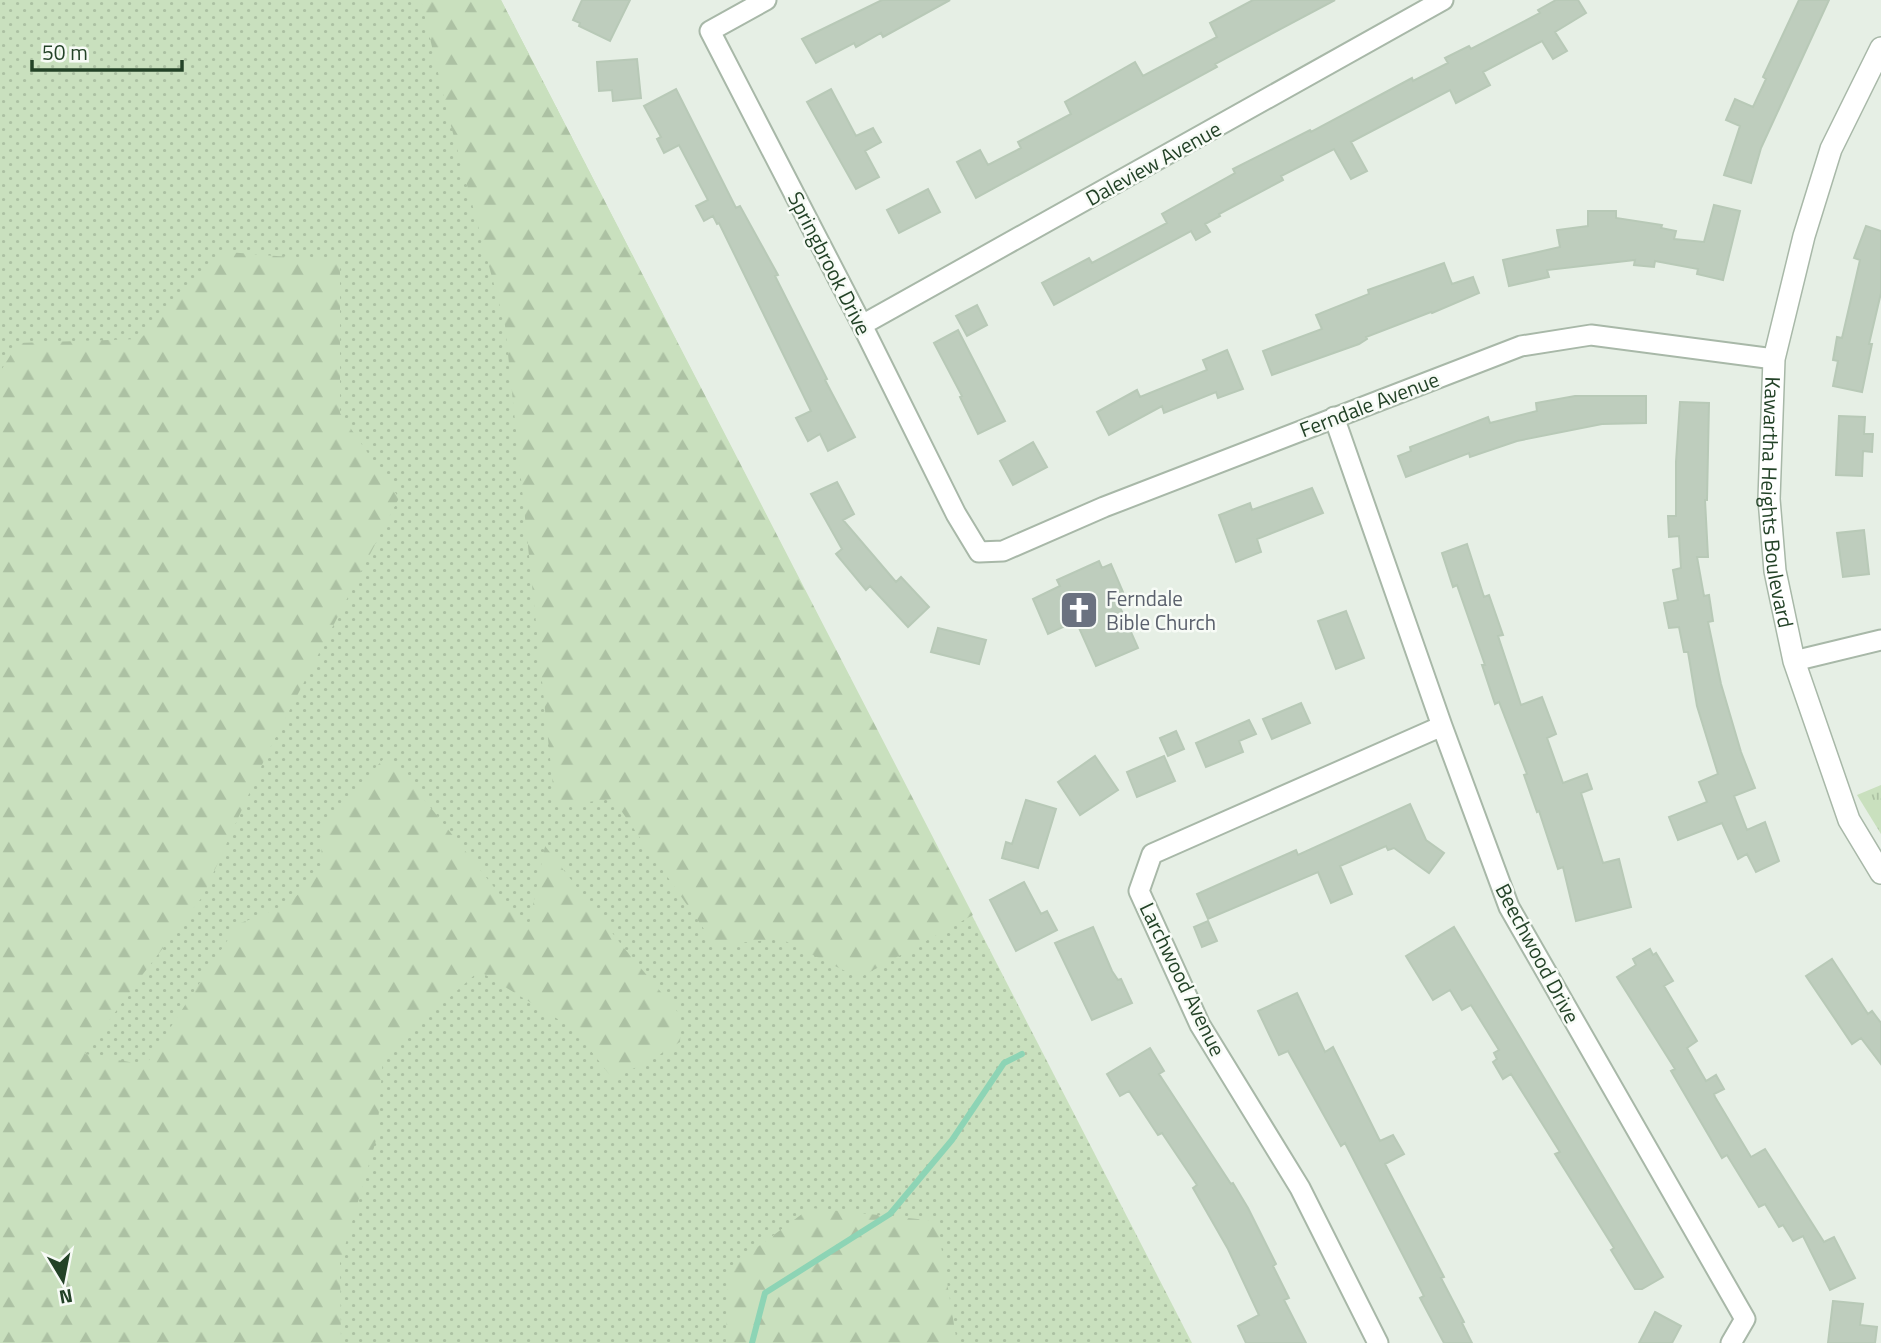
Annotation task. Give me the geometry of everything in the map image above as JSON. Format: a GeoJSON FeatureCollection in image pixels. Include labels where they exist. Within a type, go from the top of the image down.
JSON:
{"type":"FeatureCollection","features":[{"type":"Feature","properties":{"kind":"street","name":"Springbrook Drive"},"geometry":{"type":"LineString","coordinates":[[766,0],[709,31],[862,325],[956,514],[979,552]]}},
{"type":"Feature","properties":{"kind":"street","name":"Daleview Avenue"},"geometry":{"type":"LineString","coordinates":[[862,325],[1443,0]]}},
{"type":"Feature","properties":{"kind":"street","name":"Kawartha Heights Boulevard"},"geometry":{"type":"LineString","coordinates":[[1881,48],[1831,149],[1804,236],[1774,359],[1769,499],[1775,571],[1794,662],[1849,820],[1881,873]]}},
{"type":"Feature","properties":{"kind":"street","name":"Ferndale Avenue"},"geometry":{"type":"LineString","coordinates":[[979,552],[1003,551],[1104,507],[1521,346],[1591,335],[1774,359]]}},
{"type":"Feature","properties":{"kind":"street","name":"Beechwood Drive"},"geometry":{"type":"LineString","coordinates":[[1334,417],[1442,726],[1509,907],[1745,1318],[1731,1343]]}},
{"type":"Feature","properties":{"kind":"street"},"geometry":{"type":"LineString","coordinates":[[1794,662],[1881,640]]}},
{"type":"Feature","properties":{"kind":"street","name":"Larchwood Avenue"},"geometry":{"type":"LineString","coordinates":[[1378,1343],[1300,1188],[1200,1025],[1139,891],[1152,854],[1442,726]]}},
{"type":"Feature","properties":{"kind":"green space"},"geometry":{"type":"Polygon","coordinates":[[[0,0],[501,0],[1192,1343],[0,1343],[0,0]]]}},
{"type":"Feature","properties":{"kind":"green space"},"geometry":{"type":"Polygon","coordinates":[[[421,0],[501,0],[973,915],[859,978],[781,939],[715,945],[613,799],[555,806],[505,325],[448,115],[421,0]]]}},
{"type":"Feature","properties":{"kind":"green space"},"geometry":{"type":"Polygon","coordinates":[[[227,252],[340,261],[340,413],[399,498],[266,756],[203,896],[85,1054],[146,1065],[238,924],[287,905],[321,872],[322,826],[388,754],[528,930],[545,846],[681,1016],[680,1042],[646,1063],[612,1078],[574,1029],[479,971],[383,1057],[377,1137],[340,1263],[341,1343],[0,1343],[0,372],[18,343],[140,339],[227,252]]]}},
{"type":"Feature","properties":{"kind":"green space"},"geometry":{"type":"Polygon","coordinates":[[[1881,785],[1881,834],[1857,795],[1881,785]]]}},
{"type":"Feature","properties":{"kind":"green space"},"geometry":{"type":"Polygon","coordinates":[[[810,1208],[937,1221],[957,1343],[726,1343],[728,1269],[810,1208]]]}},
{"type":"Feature","properties":{"kind":"building"},"geometry":{"type":"Polygon","coordinates":[[[582,0],[630,0],[610,41],[579,26],[580,23],[573,20],[582,0]]]}},
{"type":"Feature","properties":{"kind":"building"},"geometry":{"type":"Polygon","coordinates":[[[882,0],[950,0],[883,37],[881,33],[856,47],[854,43],[816,63],[802,39],[882,0]]]}},
{"type":"Feature","properties":{"kind":"building"},"geometry":{"type":"Polygon","coordinates":[[[1253,0],[1335,0],[976,198],[957,162],[980,150],[988,165],[1021,148],[1018,142],[1071,114],[1065,102],[1135,62],[1143,76],[1217,37],[1210,23],[1253,0]]]}},
{"type":"Feature","properties":{"kind":"building"},"geometry":{"type":"Polygon","coordinates":[[[1556,0],[1578,0],[1586,13],[1555,32],[1567,51],[1553,59],[1542,41],[1483,72],[1490,85],[1456,103],[1450,90],[1351,142],[1367,171],[1351,179],[1334,149],[1281,176],[1283,180],[1219,214],[1220,216],[1205,224],[1210,232],[1196,240],[1191,231],[1054,305],[1042,283],[1089,258],[1092,263],[1167,223],[1162,214],[1235,173],[1233,169],[1310,130],[1311,132],[1412,78],[1413,81],[1448,63],[1445,58],[1469,46],[1471,49],[1540,13],[1538,10],[1556,0]]]}},
{"type":"Feature","properties":{"kind":"building"},"geometry":{"type":"Polygon","coordinates":[[[1799,0],[1829,0],[1761,148],[1751,183],[1724,175],[1740,126],[1726,120],[1735,99],[1753,107],[1766,79],[1763,77],[1799,0]]]}},
{"type":"Feature","properties":{"kind":"building"},"geometry":{"type":"Polygon","coordinates":[[[637,59],[641,98],[613,101],[612,90],[599,91],[597,62],[637,59]]]}},
{"type":"Feature","properties":{"kind":"building"},"geometry":{"type":"Polygon","coordinates":[[[676,89],[736,208],[740,206],[778,275],[775,276],[855,437],[828,451],[820,434],[808,441],[796,418],[811,411],[719,223],[717,224],[713,216],[704,221],[696,206],[708,200],[679,145],[664,153],[657,139],[661,137],[644,106],[676,89]]]}},
{"type":"Feature","properties":{"kind":"building"},"geometry":{"type":"Polygon","coordinates":[[[831,89],[856,136],[873,128],[881,142],[865,151],[879,177],[856,189],[807,102],[831,89]]]}},
{"type":"Feature","properties":{"kind":"building"},"geometry":{"type":"Polygon","coordinates":[[[928,189],[940,212],[899,233],[887,210],[928,189]]]}},
{"type":"Feature","properties":{"kind":"building"},"geometry":{"type":"Polygon","coordinates":[[[1714,205],[1740,211],[1723,280],[1697,274],[1698,269],[1655,261],[1654,267],[1634,265],[1635,260],[1547,270],[1549,277],[1509,286],[1503,260],[1560,247],[1557,230],[1588,226],[1588,211],[1616,211],[1616,218],[1662,225],[1661,228],[1676,231],[1674,239],[1704,242],[1714,205]]]}},
{"type":"Feature","properties":{"kind":"building"},"geometry":{"type":"Polygon","coordinates":[[[1866,226],[1881,231],[1881,293],[1869,344],[1872,344],[1862,392],[1833,386],[1838,361],[1833,360],[1837,337],[1842,338],[1860,260],[1854,258],[1866,226]]]}},
{"type":"Feature","properties":{"kind":"building"},"geometry":{"type":"Polygon","coordinates":[[[1444,263],[1452,284],[1473,277],[1479,293],[1366,337],[1367,339],[1359,344],[1272,375],[1263,351],[1322,329],[1316,315],[1369,294],[1368,290],[1444,263]]]}},
{"type":"Feature","properties":{"kind":"building"},"geometry":{"type":"Polygon","coordinates":[[[977,305],[987,325],[967,336],[956,316],[977,305]]]}},
{"type":"Feature","properties":{"kind":"building"},"geometry":{"type":"Polygon","coordinates":[[[958,330],[1005,421],[978,434],[960,397],[962,396],[934,343],[958,330]]]}},
{"type":"Feature","properties":{"kind":"building"},"geometry":{"type":"Polygon","coordinates":[[[1227,350],[1243,389],[1218,398],[1216,392],[1164,413],[1162,406],[1109,435],[1097,412],[1137,390],[1140,397],[1207,370],[1203,360],[1227,350]]]}},
{"type":"Feature","properties":{"kind":"building"},"geometry":{"type":"Polygon","coordinates":[[[1575,396],[1646,396],[1646,423],[1602,424],[1517,441],[1470,457],[1469,453],[1406,477],[1398,456],[1411,451],[1410,447],[1488,417],[1490,423],[1537,411],[1536,403],[1575,396]]]}},
{"type":"Feature","properties":{"kind":"building"},"geometry":{"type":"Polygon","coordinates":[[[1680,402],[1709,403],[1705,500],[1708,557],[1697,557],[1704,596],[1709,595],[1713,621],[1708,622],[1721,684],[1741,752],[1755,788],[1734,796],[1747,830],[1765,822],[1779,861],[1756,872],[1747,854],[1738,859],[1722,823],[1678,840],[1669,817],[1707,802],[1699,782],[1718,774],[1697,706],[1688,652],[1684,652],[1679,627],[1669,628],[1664,603],[1678,600],[1673,570],[1681,568],[1679,536],[1669,537],[1668,516],[1676,516],[1680,402]]]}},
{"type":"Feature","properties":{"kind":"building"},"geometry":{"type":"Polygon","coordinates":[[[1839,416],[1865,417],[1864,434],[1873,434],[1872,452],[1863,451],[1862,476],[1836,475],[1839,416]]]}},
{"type":"Feature","properties":{"kind":"building"},"geometry":{"type":"Polygon","coordinates":[[[1033,442],[1047,467],[1013,485],[1000,461],[1033,442]]]}},
{"type":"Feature","properties":{"kind":"building"},"geometry":{"type":"Polygon","coordinates":[[[837,482],[854,514],[843,520],[896,582],[901,577],[929,607],[908,627],[870,586],[866,590],[836,554],[842,549],[811,494],[837,482]]]}},
{"type":"Feature","properties":{"kind":"building"},"geometry":{"type":"Polygon","coordinates":[[[1312,488],[1323,513],[1257,539],[1261,552],[1236,562],[1219,515],[1250,503],[1252,510],[1312,488]]]}},
{"type":"Feature","properties":{"kind":"building"},"geometry":{"type":"Polygon","coordinates":[[[1864,530],[1869,574],[1843,577],[1837,533],[1864,530]]]}},
{"type":"Feature","properties":{"kind":"building"},"geometry":{"type":"Polygon","coordinates":[[[1467,544],[1484,597],[1489,595],[1503,635],[1498,636],[1521,705],[1542,697],[1556,734],[1547,738],[1563,783],[1587,774],[1592,789],[1581,793],[1603,863],[1619,859],[1631,907],[1576,921],[1563,867],[1558,869],[1524,775],[1527,774],[1499,702],[1495,704],[1482,665],[1485,665],[1457,585],[1453,587],[1442,553],[1467,544]]]}},
{"type":"Feature","properties":{"kind":"building","name":"Ferndale Bible Church"},"geometry":{"type":"Polygon","coordinates":[[[1099,561],[1102,568],[1111,564],[1123,592],[1115,596],[1138,648],[1096,666],[1076,621],[1048,634],[1033,599],[1060,586],[1057,580],[1099,561]]]}},
{"type":"Feature","properties":{"kind":"building"},"geometry":{"type":"Polygon","coordinates":[[[1346,611],[1364,658],[1336,669],[1318,621],[1346,611]]]}},
{"type":"Feature","properties":{"kind":"building"},"geometry":{"type":"Polygon","coordinates":[[[938,628],[986,640],[979,664],[931,652],[938,628]]]}},
{"type":"Feature","properties":{"kind":"building"},"geometry":{"type":"Polygon","coordinates":[[[1301,703],[1310,723],[1272,739],[1263,719],[1301,703]]]}},
{"type":"Feature","properties":{"kind":"building"},"geometry":{"type":"Polygon","coordinates":[[[1249,720],[1256,734],[1239,741],[1243,752],[1206,767],[1196,743],[1249,720]]]}},
{"type":"Feature","properties":{"kind":"building"},"geometry":{"type":"Polygon","coordinates":[[[1176,731],[1184,749],[1168,756],[1160,738],[1176,731]]]}},
{"type":"Feature","properties":{"kind":"building"},"geometry":{"type":"Polygon","coordinates":[[[1095,756],[1118,790],[1080,815],[1058,782],[1095,756]]]}},
{"type":"Feature","properties":{"kind":"building"},"geometry":{"type":"Polygon","coordinates":[[[1164,756],[1175,781],[1137,797],[1127,772],[1164,756]]]}},
{"type":"Feature","properties":{"kind":"building"},"geometry":{"type":"Polygon","coordinates":[[[1026,800],[1056,809],[1038,868],[1002,858],[1006,842],[1012,844],[1026,800]]]}},
{"type":"Feature","properties":{"kind":"building"},"geometry":{"type":"Polygon","coordinates":[[[1410,804],[1426,840],[1444,853],[1429,873],[1394,848],[1388,850],[1386,846],[1340,866],[1352,894],[1331,903],[1318,872],[1208,919],[1197,894],[1296,850],[1298,855],[1410,804]]]}},
{"type":"Feature","properties":{"kind":"building"},"geometry":{"type":"Polygon","coordinates":[[[1024,882],[1041,914],[1047,911],[1057,930],[1016,951],[990,900],[1024,882]]]}},
{"type":"Feature","properties":{"kind":"building"},"geometry":{"type":"Polygon","coordinates":[[[1208,921],[1217,941],[1202,947],[1194,927],[1208,921]]]}},
{"type":"Feature","properties":{"kind":"building"},"geometry":{"type":"Polygon","coordinates":[[[1093,927],[1112,971],[1118,980],[1121,979],[1132,1003],[1092,1020],[1055,943],[1093,927]]]}},
{"type":"Feature","properties":{"kind":"building"},"geometry":{"type":"Polygon","coordinates":[[[1454,927],[1663,1277],[1642,1289],[1635,1289],[1611,1250],[1614,1248],[1555,1154],[1560,1152],[1511,1074],[1503,1079],[1493,1062],[1497,1059],[1494,1053],[1499,1050],[1471,1005],[1462,1010],[1450,990],[1433,1000],[1406,956],[1454,927]]]}},
{"type":"Feature","properties":{"kind":"building"},"geometry":{"type":"Polygon","coordinates":[[[1650,949],[1653,955],[1656,953],[1673,981],[1664,986],[1697,1041],[1687,1048],[1706,1081],[1716,1075],[1724,1089],[1714,1094],[1715,1097],[1751,1157],[1765,1149],[1824,1242],[1834,1237],[1855,1278],[1830,1290],[1803,1236],[1793,1241],[1783,1225],[1779,1227],[1765,1204],[1759,1207],[1727,1155],[1722,1158],[1671,1071],[1675,1069],[1617,977],[1636,965],[1633,959],[1650,949]]]}},
{"type":"Feature","properties":{"kind":"building"},"geometry":{"type":"Polygon","coordinates":[[[1832,959],[1868,1014],[1872,1011],[1881,1023],[1881,1064],[1861,1038],[1852,1044],[1806,976],[1832,959]]]}},
{"type":"Feature","properties":{"kind":"building"},"geometry":{"type":"Polygon","coordinates":[[[1297,993],[1325,1052],[1333,1047],[1380,1141],[1393,1135],[1404,1154],[1385,1164],[1444,1277],[1441,1278],[1472,1343],[1444,1343],[1420,1298],[1424,1296],[1345,1143],[1341,1146],[1288,1051],[1279,1055],[1258,1011],[1297,993]]]}},
{"type":"Feature","properties":{"kind":"building"},"geometry":{"type":"Polygon","coordinates":[[[1150,1048],[1164,1071],[1159,1074],[1248,1208],[1276,1264],[1273,1266],[1289,1298],[1284,1300],[1306,1343],[1246,1343],[1238,1326],[1259,1315],[1228,1249],[1193,1188],[1197,1185],[1162,1133],[1158,1135],[1129,1091],[1120,1096],[1107,1074],[1150,1048]]]}},
{"type":"Feature","properties":{"kind":"building"},"geometry":{"type":"Polygon","coordinates":[[[1833,1301],[1863,1304],[1860,1325],[1877,1327],[1875,1343],[1828,1343],[1833,1301]]]}},
{"type":"Feature","properties":{"kind":"building"},"geometry":{"type":"Polygon","coordinates":[[[1655,1312],[1681,1326],[1672,1343],[1639,1343],[1655,1312]]]}},
{"type":"Feature","properties":{"kind":"waterway"},"geometry":{"type":"LineString","coordinates":[[752,1343],[765,1293],[890,1214],[952,1140],[1004,1063],[1022,1054]]}},
{"type":"Feature","properties":{"kind":"place","name":"Ferndale Bible Church"},"geometry":{"type":"Point","coordinates":[1079,610]}}]}
